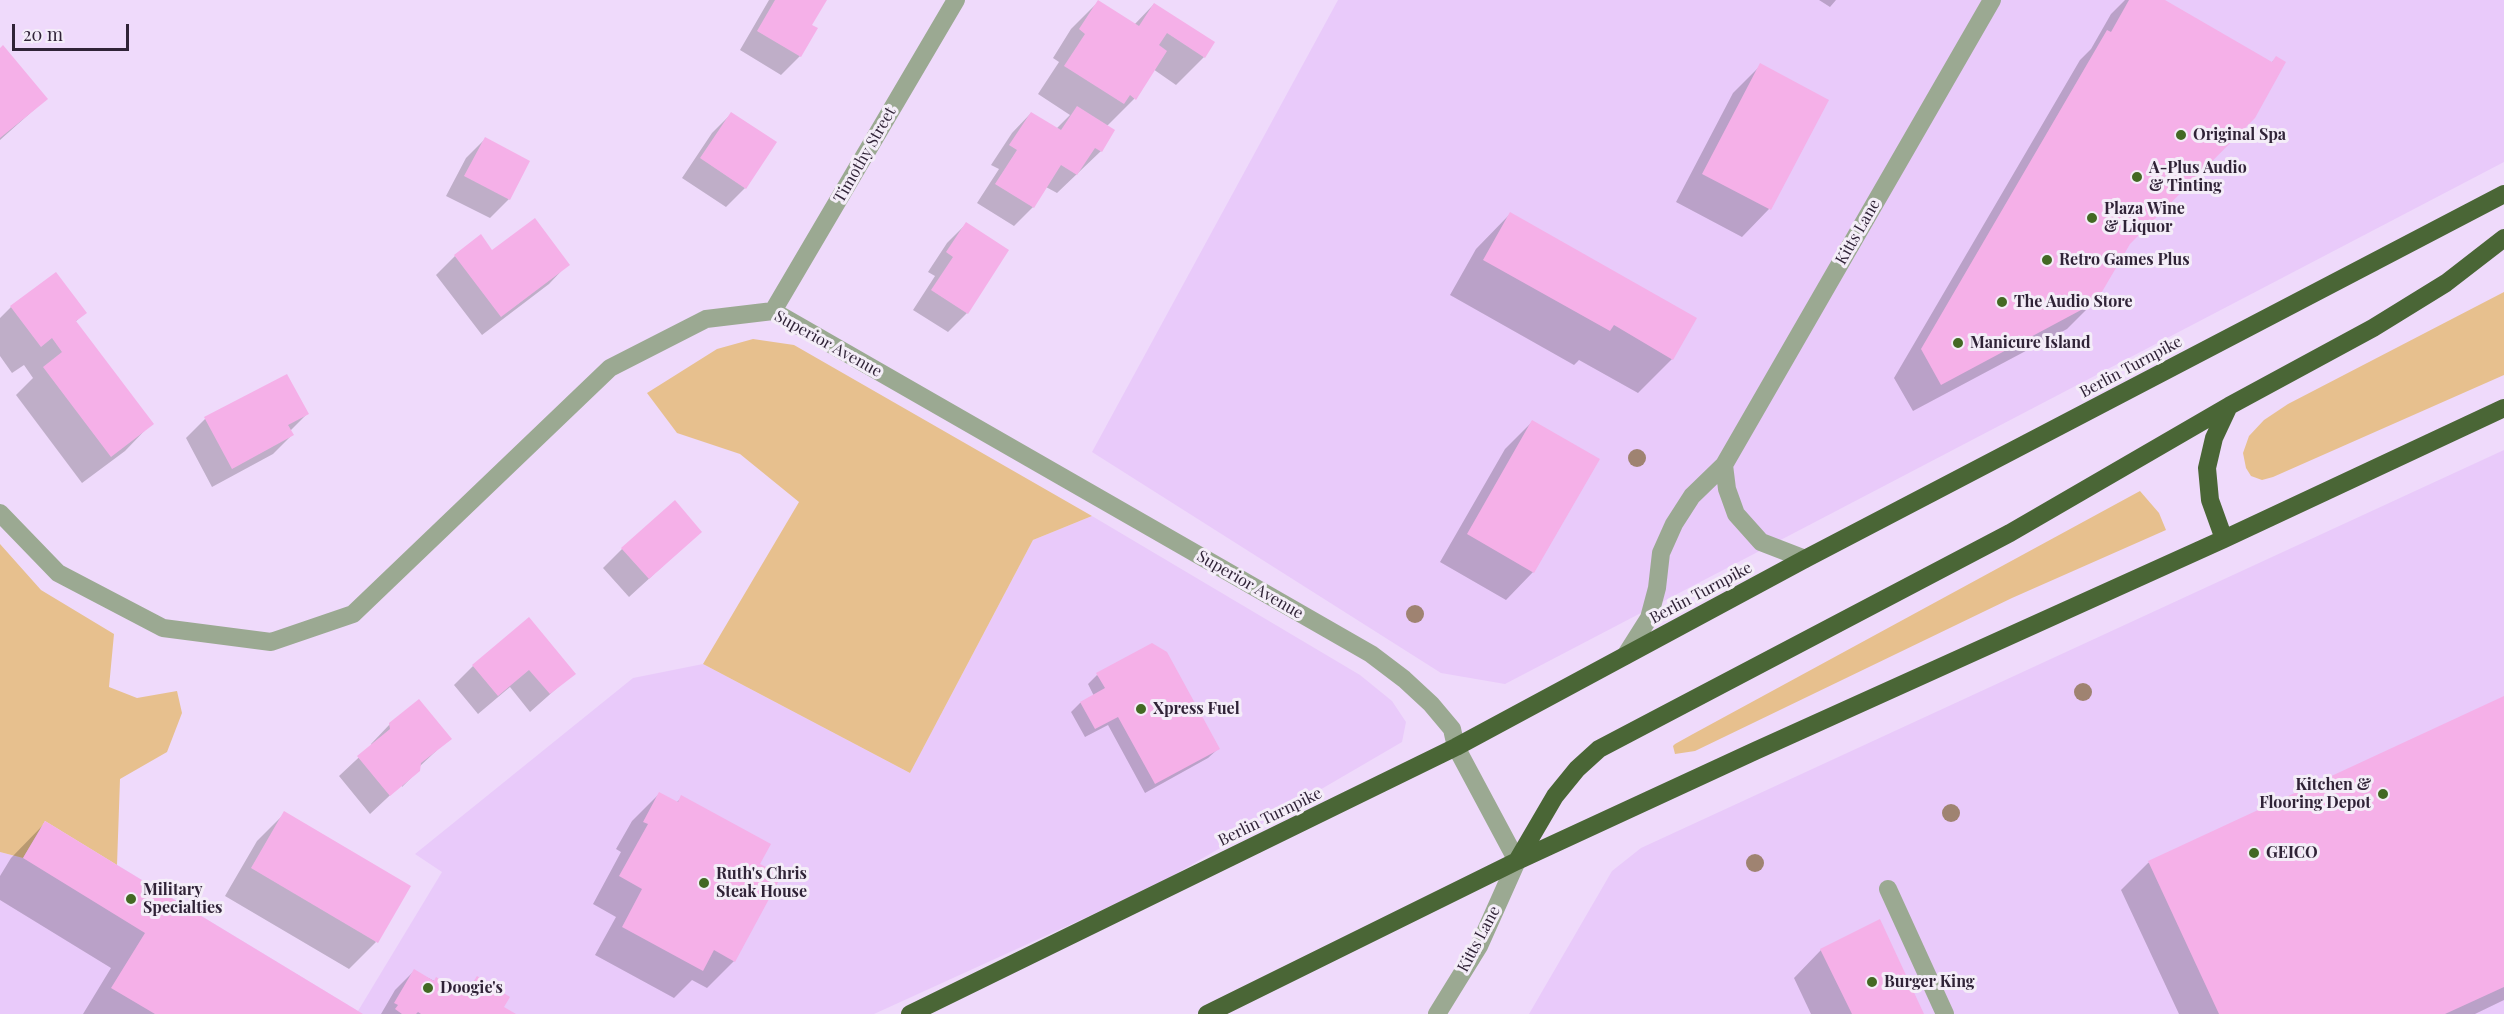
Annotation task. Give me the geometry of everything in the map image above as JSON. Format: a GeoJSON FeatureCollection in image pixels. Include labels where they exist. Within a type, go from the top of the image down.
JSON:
{"type":"FeatureCollection","features":[{"type":"Feature","properties":{"kind":"highway","name":"Berlin Turnpike"},"geometry":{"type":"LineString","coordinates":[[910,1014],[1456,747],[1805,559],[2504,195]]}},
{"type":"Feature","properties":{"kind":"highway"},"geometry":{"type":"LineString","coordinates":[[1517,861],[1555,796],[1577,769],[1599,749],[2010,533],[2229,406],[2382,323],[2446,283],[2504,238]]}},
{"type":"Feature","properties":{"kind":"highway"},"geometry":{"type":"LineString","coordinates":[[2224,539],[2210,500],[2207,468],[2214,438],[2229,406]]}},
{"type":"Feature","properties":{"kind":"highway"},"geometry":{"type":"LineString","coordinates":[[1207,1014],[1517,861],[2224,539],[2504,408]]}},
{"type":"Feature","properties":{"kind":"street","name":"Timothy Street"},"geometry":{"type":"LineString","coordinates":[[774,311],[956,0]]}},
{"type":"Feature","properties":{"kind":"street","name":"Kitts Lane"},"geometry":{"type":"LineString","coordinates":[[1625,656],[1649,618],[1657,588],[1661,553],[1674,524],[1692,496],[1724,465],[1992,0]]}},
{"type":"Feature","properties":{"kind":"street","name":"Superior Avenue"},"geometry":{"type":"LineString","coordinates":[[0,513],[58,573],[163,628],[271,642],[353,614],[610,368],[706,319],[774,311],[1371,654],[1404,678],[1431,704],[1452,729],[1456,747],[1517,861]]}},
{"type":"Feature","properties":{"kind":"street"},"geometry":{"type":"LineString","coordinates":[[1724,465],[1727,489],[1736,514],[1761,542],[1805,559]]}},
{"type":"Feature","properties":{"kind":"street","name":"Kitts Lane"},"geometry":{"type":"LineString","coordinates":[[1437,1014],[1479,946],[1517,861]]}},
{"type":"Feature","properties":{"kind":"street"},"geometry":{"type":"LineString","coordinates":[[1888,889],[1946,1014]]}},
{"type":"Feature","properties":{"kind":"shaded area"},"geometry":{"type":"Polygon","coordinates":[[[1338,0],[2504,0],[2504,162],[1505,684],[1441,673],[1092,452],[1338,0]]]}},
{"type":"Feature","properties":{"kind":"shaded area"},"geometry":{"type":"Polygon","coordinates":[[[2504,292],[2504,375],[2273,477],[2262,480],[2251,476],[2246,468],[2243,453],[2249,436],[2264,420],[2288,404],[2504,292]]]}},
{"type":"Feature","properties":{"kind":"shaded area"},"geometry":{"type":"Polygon","coordinates":[[[753,339],[794,345],[1092,516],[1033,540],[910,773],[703,664],[799,502],[740,454],[677,433],[647,393],[717,349],[753,339]]]}},
{"type":"Feature","properties":{"kind":"shaded area"},"geometry":{"type":"Polygon","coordinates":[[[2504,450],[2504,1014],[1529,1014],[1612,871],[1641,848],[2504,450]]]}},
{"type":"Feature","properties":{"kind":"shaded area"},"geometry":{"type":"Polygon","coordinates":[[[2140,491],[2159,513],[2166,530],[2012,598],[1695,751],[1675,754],[1673,746],[1675,744],[2140,491]]]}},
{"type":"Feature","properties":{"kind":"shaded area"},"geometry":{"type":"Polygon","coordinates":[[[1092,516],[1360,675],[1392,701],[1406,722],[1402,742],[1155,886],[874,1014],[0,1014],[0,852],[23,858],[45,821],[358,1011],[442,872],[415,854],[633,678],[703,664],[910,773],[1033,540],[1092,516]]]}},
{"type":"Feature","properties":{"kind":"shaded area"},"geometry":{"type":"Polygon","coordinates":[[[0,544],[41,590],[114,634],[109,687],[137,698],[177,691],[182,713],[167,752],[120,779],[117,865],[45,821],[23,858],[0,852],[0,544]]]}},
{"type":"Feature","properties":{"kind":"building"},"geometry":{"type":"Polygon","coordinates":[[[775,0],[827,0],[812,25],[818,28],[801,57],[757,31],[775,0]]]}},
{"type":"Feature","properties":{"kind":"building"},"geometry":{"type":"Polygon","coordinates":[[[1098,0],[1139,26],[1154,3],[1215,42],[1205,58],[1167,33],[1159,45],[1167,51],[1136,100],[1130,95],[1124,104],[1064,66],[1085,34],[1079,29],[1098,0]]]}},
{"type":"Feature","properties":{"kind":"building"},"geometry":{"type":"Polygon","coordinates":[[[2129,0],[2165,0],[2272,62],[2276,56],[2286,62],[2255,118],[2130,244],[2096,302],[1941,385],[1921,349],[2107,30],[2111,32],[2129,0]]]}},
{"type":"Feature","properties":{"kind":"building"},"geometry":{"type":"Polygon","coordinates":[[[3,45],[48,99],[0,138],[0,48],[3,45]]]}},
{"type":"Feature","properties":{"kind":"building"},"geometry":{"type":"Polygon","coordinates":[[[1760,63],[1829,100],[1771,210],[1702,174],[1760,63]]]}},
{"type":"Feature","properties":{"kind":"building"},"geometry":{"type":"Polygon","coordinates":[[[1077,106],[1115,130],[1102,152],[1095,148],[1077,175],[1061,165],[1034,208],[995,184],[1017,150],[1009,145],[1031,112],[1061,130],[1077,106]]]}},
{"type":"Feature","properties":{"kind":"building"},"geometry":{"type":"Polygon","coordinates":[[[731,112],[777,142],[746,189],[700,158],[731,112]]]}},
{"type":"Feature","properties":{"kind":"building"},"geometry":{"type":"Polygon","coordinates":[[[485,137],[530,161],[510,200],[464,176],[485,137]]]}},
{"type":"Feature","properties":{"kind":"building"},"geometry":{"type":"Polygon","coordinates":[[[1510,212],[1697,318],[1673,360],[1614,325],[1610,331],[1483,260],[1510,212]]]}},
{"type":"Feature","properties":{"kind":"building"},"geometry":{"type":"Polygon","coordinates":[[[535,218],[570,265],[501,317],[454,255],[481,234],[492,250],[535,218]]]}},
{"type":"Feature","properties":{"kind":"building"},"geometry":{"type":"Polygon","coordinates":[[[966,222],[1009,250],[968,314],[931,290],[953,257],[946,252],[966,222]]]}},
{"type":"Feature","properties":{"kind":"building"},"geometry":{"type":"Polygon","coordinates":[[[56,272],[87,313],[76,321],[154,424],[111,457],[43,367],[62,352],[52,338],[41,347],[10,306],[56,272]]]}},
{"type":"Feature","properties":{"kind":"building"},"geometry":{"type":"Polygon","coordinates":[[[287,374],[309,414],[288,425],[294,435],[232,469],[204,417],[287,374]]]}},
{"type":"Feature","properties":{"kind":"building"},"geometry":{"type":"Polygon","coordinates":[[[1532,420],[1600,459],[1534,573],[1467,534],[1532,420]]]}},
{"type":"Feature","properties":{"kind":"building"},"geometry":{"type":"Polygon","coordinates":[[[675,500],[702,532],[649,579],[621,548],[675,500]]]}},
{"type":"Feature","properties":{"kind":"building"},"geometry":{"type":"Polygon","coordinates":[[[529,617],[576,674],[550,694],[529,670],[498,696],[472,665],[529,617]]]}},
{"type":"Feature","properties":{"kind":"building","name":"Xpress Fuel"},"geometry":{"type":"Polygon","coordinates":[[[1152,643],[1167,652],[1220,749],[1155,784],[1118,717],[1095,729],[1080,702],[1105,688],[1096,673],[1152,643]]]}},
{"type":"Feature","properties":{"kind":"building"},"geometry":{"type":"Polygon","coordinates":[[[2504,696],[2504,987],[2445,1014],[2219,1014],[2148,861],[2504,696]]]}},
{"type":"Feature","properties":{"kind":"building"},"geometry":{"type":"Polygon","coordinates":[[[419,699],[452,739],[421,763],[420,771],[390,796],[357,756],[390,729],[389,723],[419,699]]]}},
{"type":"Feature","properties":{"kind":"building","name":"Ruth's Chris Steak House"},"geometry":{"type":"Polygon","coordinates":[[[659,792],[678,802],[681,795],[771,844],[760,864],[782,875],[735,962],[714,950],[703,971],[622,927],[642,889],[619,876],[648,824],[643,822],[659,792]]]}},
{"type":"Feature","properties":{"kind":"building"},"geometry":{"type":"Polygon","coordinates":[[[284,811],[411,886],[378,943],[251,868],[284,811]]]}},
{"type":"Feature","properties":{"kind":"building","name":"Military Specialties"},"geometry":{"type":"Polygon","coordinates":[[[45,821],[363,1014],[155,1014],[111,988],[145,933],[23,858],[45,821]]]}},
{"type":"Feature","properties":{"kind":"building","name":"Burger King"},"geometry":{"type":"Polygon","coordinates":[[[1880,919],[1924,1014],[1852,1014],[1820,949],[1880,919]]]}},
{"type":"Feature","properties":{"kind":"building","name":"Doogie's"},"geometry":{"type":"Polygon","coordinates":[[[414,969],[434,981],[436,977],[465,995],[477,976],[510,997],[504,1007],[516,1014],[421,1014],[418,1012],[402,1014],[395,1009],[398,1005],[394,1003],[414,969]]]}},
{"type":"Feature","properties":{"kind":"place","name":"Original Spa"},"geometry":{"type":"Point","coordinates":[2181,135]}},
{"type":"Feature","properties":{"kind":"place","name":"A-Plus Audio & Tinting"},"geometry":{"type":"Point","coordinates":[2137,177]}},
{"type":"Feature","properties":{"kind":"place","name":"Plaza Wine & Liquor"},"geometry":{"type":"Point","coordinates":[2092,218]}},
{"type":"Feature","properties":{"kind":"place","name":"Retro Games Plus"},"geometry":{"type":"Point","coordinates":[2047,260]}},
{"type":"Feature","properties":{"kind":"place","name":"The Audio Store"},"geometry":{"type":"Point","coordinates":[2002,302]}},
{"type":"Feature","properties":{"kind":"place","name":"Manicure Island"},"geometry":{"type":"Point","coordinates":[1958,343]}},
{"type":"Feature","properties":{"kind":"place","name":"Xpress Fuel"},"geometry":{"type":"Point","coordinates":[1141,709]}},
{"type":"Feature","properties":{"kind":"place","name":"Kitchen & Flooring Depot"},"geometry":{"type":"Point","coordinates":[2383,794]}},
{"type":"Feature","properties":{"kind":"place","name":"GEICO"},"geometry":{"type":"Point","coordinates":[2254,853]}},
{"type":"Feature","properties":{"kind":"place","name":"Ruth's Chris Steak House"},"geometry":{"type":"Point","coordinates":[704,883]}},
{"type":"Feature","properties":{"kind":"place","name":"Military Specialties"},"geometry":{"type":"Point","coordinates":[131,899]}},
{"type":"Feature","properties":{"kind":"place","name":"Burger King"},"geometry":{"type":"Point","coordinates":[1872,982]}},
{"type":"Feature","properties":{"kind":"place","name":"Doogie's"},"geometry":{"type":"Point","coordinates":[428,988]}}]}
